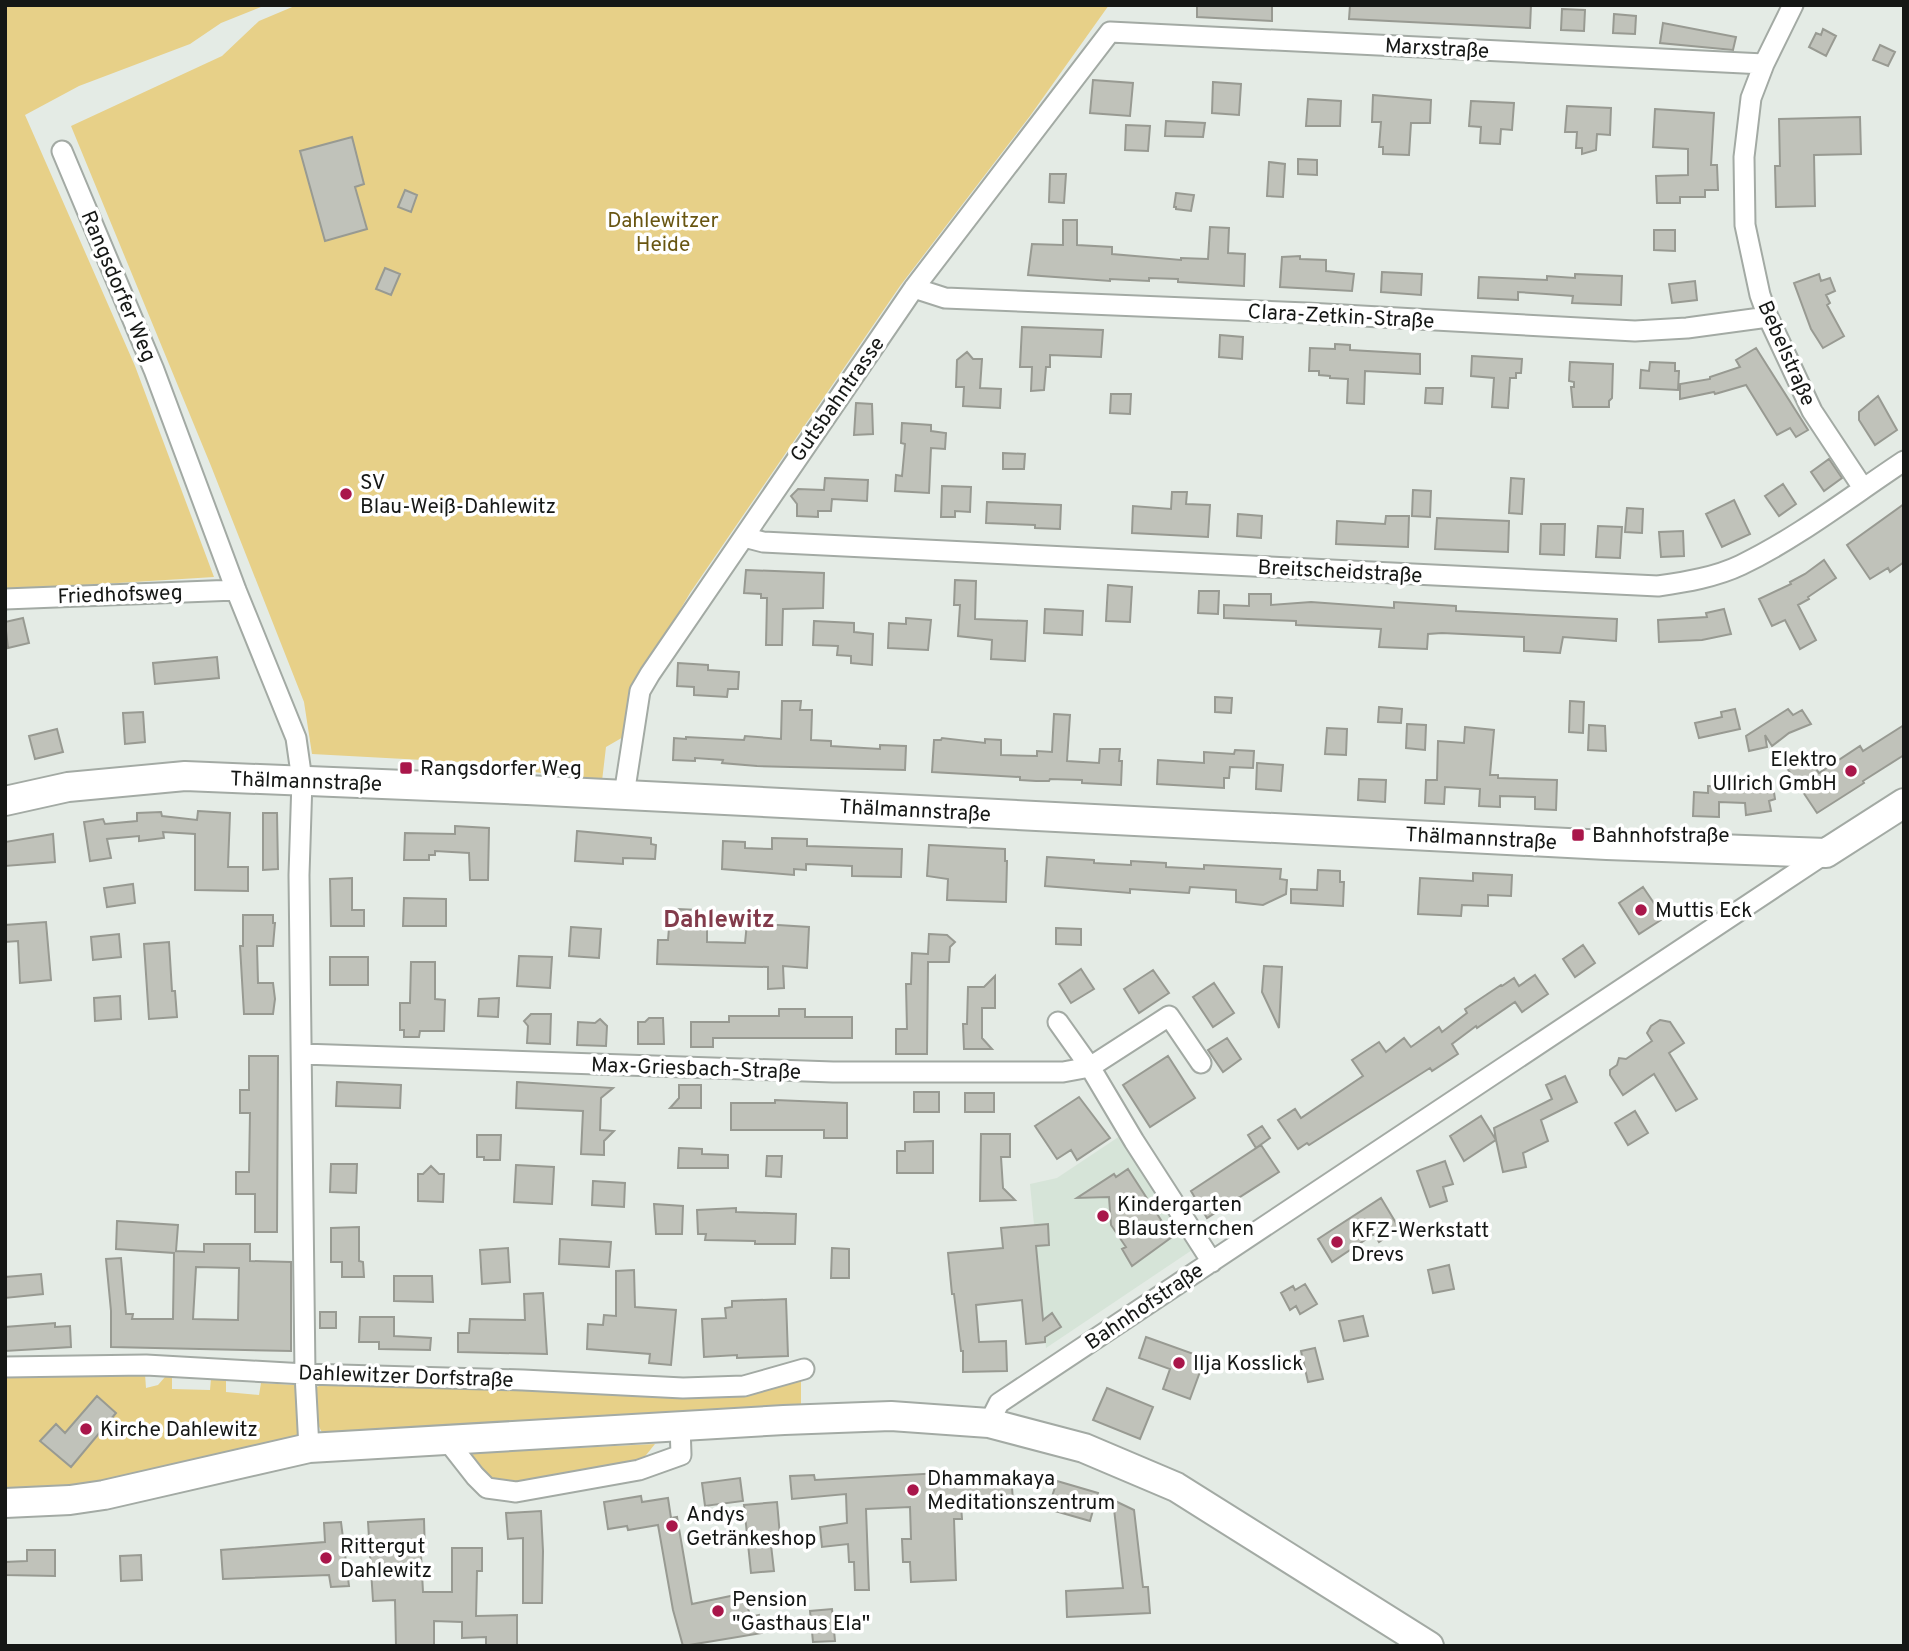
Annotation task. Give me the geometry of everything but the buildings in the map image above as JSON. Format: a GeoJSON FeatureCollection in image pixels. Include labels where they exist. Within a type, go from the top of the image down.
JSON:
{"type":"FeatureCollection","features":[{"type":"Feature","properties":{"kind":"main road","name":"Thälmannstraße"},"geometry":{"type":"LineString","coordinates":[[5,800],[68,787],[184,776],[1607,845],[1826,853]]}},
{"type":"Feature","properties":{"kind":"main road","name":"Bahnhofstraße"},"geometry":{"type":"LineString","coordinates":[[1826,853],[1904,803]]}},
{"type":"Feature","properties":{"kind":"main road"},"geometry":{"type":"LineString","coordinates":[[5,1503],[70,1500],[104,1495],[309,1448],[680,1425],[891,1416],[989,1423],[1048,1437],[1119,1461],[1176,1487],[1429,1646]]}},
{"type":"Feature","properties":{"kind":"street","name":"Bebelstraße"},"geometry":{"type":"LineString","coordinates":[[1793,5],[1764,64],[1751,98],[1744,157],[1745,225],[1760,295],[1768,317],[1812,411],[1863,488]]}},
{"type":"Feature","properties":{"kind":"street","name":"Marxstraße"},"geometry":{"type":"LineString","coordinates":[[1111,32],[1764,64]]}},
{"type":"Feature","properties":{"kind":"street","name":"Gutsbahntrasse"},"geometry":{"type":"LineString","coordinates":[[624,796],[640,691],[914,288],[1111,32]]}},
{"type":"Feature","properties":{"kind":"street","name":"Rangsdorfer Weg"},"geometry":{"type":"LineString","coordinates":[[62,151],[154,370],[236,590],[296,738],[302,780],[299,875],[305,1374],[309,1448]]}},
{"type":"Feature","properties":{"kind":"street","name":"Clara-Zetkin-Straße"},"geometry":{"type":"LineString","coordinates":[[914,288],[945,298],[1307,313],[1636,331],[1687,328],[1768,317]]}},
{"type":"Feature","properties":{"kind":"street","name":"Breitscheidstraße"},"geometry":{"type":"LineString","coordinates":[[744,537],[763,542],[1658,586],[1708,576],[1740,566],[1792,536],[1904,461]]}},
{"type":"Feature","properties":{"kind":"street","name":"Friedhofsweg"},"geometry":{"type":"LineString","coordinates":[[5,599],[236,590]]}},
{"type":"Feature","properties":{"kind":"street","name":"Bahnhofstraße"},"geometry":{"type":"LineString","coordinates":[[989,1423],[999,1403],[1826,853]]}},
{"type":"Feature","properties":{"kind":"street"},"geometry":{"type":"LineString","coordinates":[[1090,1067],[1168,1016],[1202,1063]]}},
{"type":"Feature","properties":{"kind":"street"},"geometry":{"type":"LineString","coordinates":[[1058,1022],[1090,1067],[1212,1262]]}},
{"type":"Feature","properties":{"kind":"street","name":"Max-Griesbach-Straße"},"geometry":{"type":"LineString","coordinates":[[302,1054],[833,1072],[1063,1072],[1090,1067]]}},
{"type":"Feature","properties":{"kind":"street","name":"Dahlewitzer Dorfstraße"},"geometry":{"type":"LineString","coordinates":[[5,1367],[146,1365],[305,1374],[716,1388],[744,1386],[804,1369]]}},
{"type":"Feature","properties":{"kind":"street"},"geometry":{"type":"LineString","coordinates":[[446,1439],[488,1488],[516,1492],[639,1471],[681,1455],[680,1425]]}},
{"type":"Feature","properties":{"kind":"shaded area","name":"Kindergarten Blausternchen"},"geometry":{"type":"Polygon","coordinates":[[[1120,1136],[1195,1248],[1046,1348],[1030,1184],[1057,1178],[1120,1136]]]}},
{"type":"Feature","properties":{"kind":"green space"},"geometry":{"type":"Polygon","coordinates":[[[5,5],[266,5],[221,23],[190,44],[79,86],[25,115],[135,366],[214,577],[5,590],[5,5]]]}},
{"type":"Feature","properties":{"kind":"green space","name":"Dahlewitzer Heide"},"geometry":{"type":"Polygon","coordinates":[[[297,5],[1109,5],[1030,116],[900,286],[690,593],[636,685],[625,736],[606,747],[602,781],[460,762],[312,754],[304,702],[211,466],[71,126],[222,56],[259,21],[297,5]]]}},
{"type":"Feature","properties":{"kind":"green space"},"geometry":{"type":"Polygon","coordinates":[[[145,1374],[146,1388],[158,1385],[165,1377],[172,1377],[172,1389],[210,1390],[211,1379],[226,1380],[226,1392],[259,1395],[261,1383],[294,1385],[298,1387],[303,1436],[95,1484],[5,1490],[5,1376],[145,1374]]]}},
{"type":"Feature","properties":{"kind":"green space"},"geometry":{"type":"Polygon","coordinates":[[[801,1376],[801,1408],[325,1435],[319,1426],[314,1405],[317,1387],[328,1382],[582,1388],[801,1376]]]}},
{"type":"Feature","properties":{"kind":"green space"},"geometry":{"type":"Polygon","coordinates":[[[655,1444],[638,1465],[533,1482],[494,1479],[481,1472],[472,1453],[655,1444]]]}},
{"type":"Feature","properties":{"kind":"place","name":"SV Blau-Weiß-Dahlewitz"},"geometry":{"type":"Point","coordinates":[346,494]}},
{"type":"Feature","properties":{"kind":"place","name":"Rangsdorfer Weg"},"geometry":{"type":"Point","coordinates":[406,768]}},
{"type":"Feature","properties":{"kind":"place","name":"Elektro Ullrich GmbH"},"geometry":{"type":"Point","coordinates":[1851,771]}},
{"type":"Feature","properties":{"kind":"place","name":"Bahnhofstraße"},"geometry":{"type":"Point","coordinates":[1578,835]}},
{"type":"Feature","properties":{"kind":"place","name":"Muttis Eck"},"geometry":{"type":"Point","coordinates":[1641,910]}},
{"type":"Feature","properties":{"kind":"place","name":"Kindergarten Blausternchen"},"geometry":{"type":"Point","coordinates":[1103,1216]}},
{"type":"Feature","properties":{"kind":"place","name":"KFZ-Werkstatt Drevs"},"geometry":{"type":"Point","coordinates":[1337,1242]}},
{"type":"Feature","properties":{"kind":"place","name":"Ilja Kosslick"},"geometry":{"type":"Point","coordinates":[1179,1363]}},
{"type":"Feature","properties":{"kind":"place","name":"Kirche Dahlewitz"},"geometry":{"type":"Point","coordinates":[86,1429]}},
{"type":"Feature","properties":{"kind":"place","name":"Dhammakaya Meditationszentrum"},"geometry":{"type":"Point","coordinates":[913,1490]}},
{"type":"Feature","properties":{"kind":"place","name":"Andys Getränkeshop"},"geometry":{"type":"Point","coordinates":[672,1526]}},
{"type":"Feature","properties":{"kind":"place","name":"Rittergut Dahlewitz"},"geometry":{"type":"Point","coordinates":[326,1558]}},
{"type":"Feature","properties":{"kind":"place","name":"Pension \"Gasthaus Ela\""},"geometry":{"type":"Point","coordinates":[718,1611]}},
{"type":"Feature","properties":{"kind":"district","name":"Dahlewitz"},"geometry":{"type":"Point","coordinates":[719,919]}}]}
